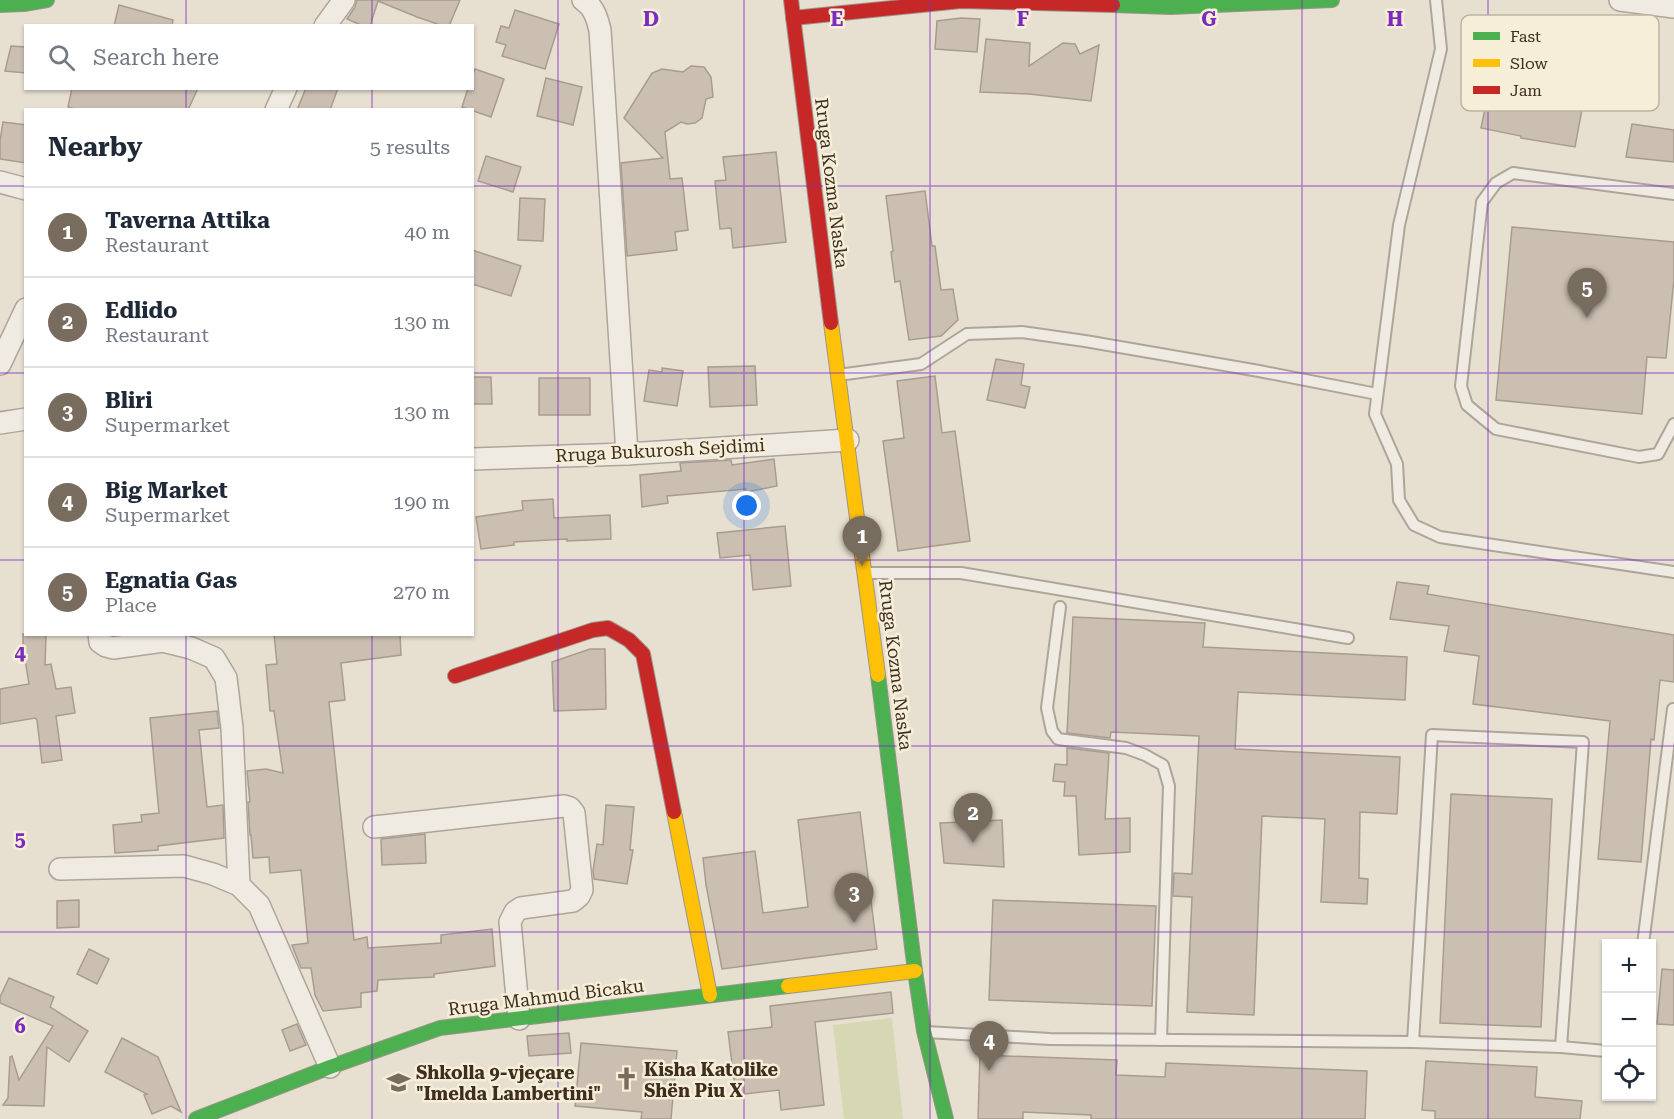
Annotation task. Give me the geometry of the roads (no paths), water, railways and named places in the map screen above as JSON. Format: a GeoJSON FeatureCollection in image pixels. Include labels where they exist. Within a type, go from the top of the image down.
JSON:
{"type":"FeatureCollection","features":[{"type":"Feature","properties":{"kind":"street"},"geometry":{"type":"LineString","coordinates":[[0,5],[47,0]]}},
{"type":"Feature","properties":{"kind":"street"},"geometry":{"type":"LineString","coordinates":[[326,24],[344,0]]}},
{"type":"Feature","properties":{"kind":"street"},"geometry":{"type":"LineString","coordinates":[[583,0],[594,11],[600,30],[627,454]]}},
{"type":"Feature","properties":{"kind":"street","name":"Rruga Kozma Naska"},"geometry":{"type":"LineString","coordinates":[[791,0],[838,375],[866,573],[915,971],[924,1031],[946,1119]]}},
{"type":"Feature","properties":{"kind":"street"},"geometry":{"type":"LineString","coordinates":[[793,18],[961,1],[1171,8],[1332,0]]}},
{"type":"Feature","properties":{"kind":"street"},"geometry":{"type":"LineString","coordinates":[[1620,0],[1674,7]]}},
{"type":"Feature","properties":{"kind":"street"},"geometry":{"type":"LineString","coordinates":[[277,108],[285,90]]}},
{"type":"Feature","properties":{"kind":"street"},"geometry":{"type":"LineString","coordinates":[[0,182],[24,188]]}},
{"type":"Feature","properties":{"kind":"street"},"geometry":{"type":"LineString","coordinates":[[0,364],[24,313]]}},
{"type":"Feature","properties":{"kind":"street"},"geometry":{"type":"LineString","coordinates":[[0,423],[24,419]]}},
{"type":"Feature","properties":{"kind":"street","name":"Rruga Bukurosh Sejdimi"},"geometry":{"type":"LineString","coordinates":[[474,459],[627,454],[848,440]]}},
{"type":"Feature","properties":{"kind":"street"},"geometry":{"type":"LineString","coordinates":[[455,676],[593,630],[608,628],[629,640],[643,654],[710,995]]}},
{"type":"Feature","properties":{"kind":"street"},"geometry":{"type":"LineString","coordinates":[[99,636],[100,642],[113,648],[163,641],[191,648],[214,658],[226,678],[232,728],[239,885]]}},
{"type":"Feature","properties":{"kind":"street"},"geometry":{"type":"LineString","coordinates":[[374,827],[564,806],[570,808],[574,813],[582,890],[579,896],[573,901],[521,908],[515,912],[510,922],[519,1019]]}},
{"type":"Feature","properties":{"kind":"street"},"geometry":{"type":"LineString","coordinates":[[60,869],[184,866],[213,874],[239,885],[259,905],[330,1067]]}},
{"type":"Feature","properties":{"kind":"street","name":"Rruga Mahmud Bicaku"},"geometry":{"type":"LineString","coordinates":[[196,1119],[330,1067],[440,1028],[915,971]]}},
{"type":"Feature","properties":{"kind":"lane"},"geometry":{"type":"LineString","coordinates":[[1436,0],[1441,49],[1399,225],[1374,414],[1397,464],[1399,500],[1413,525],[1440,537],[1674,572]]}},
{"type":"Feature","properties":{"kind":"lane"},"geometry":{"type":"LineString","coordinates":[[1674,194],[1513,173],[1496,183],[1482,202],[1461,386],[1467,405],[1496,429],[1639,457],[1658,454],[1674,424]]}},
{"type":"Feature","properties":{"kind":"lane"},"geometry":{"type":"LineString","coordinates":[[838,375],[921,364],[967,334],[1022,332],[1108,345],[1377,394]]}},
{"type":"Feature","properties":{"kind":"lane"},"geometry":{"type":"LineString","coordinates":[[866,573],[961,573],[1348,638]]}},
{"type":"Feature","properties":{"kind":"lane"},"geometry":{"type":"LineString","coordinates":[[1060,607],[1047,708],[1052,731],[1058,739],[1126,748],[1145,755],[1163,765],[1169,786],[1161,1040]]}},
{"type":"Feature","properties":{"kind":"lane"},"geometry":{"type":"LineString","coordinates":[[1644,939],[1673,709]]}},
{"type":"Feature","properties":{"kind":"lane"},"geometry":{"type":"LineString","coordinates":[[1413,1042],[1431,735],[1583,742],[1561,1047]]}},
{"type":"Feature","properties":{"kind":"lane"},"geometry":{"type":"LineString","coordinates":[[924,1031],[1050,1039],[1413,1042],[1602,1051]]}},
{"type":"Feature","properties":{"kind":"place","name":"Egnatia Gas"},"geometry":{"type":"Point","coordinates":[1587,318]}},
{"type":"Feature","properties":{"kind":"place","name":"Taverna Attika"},"geometry":{"type":"Point","coordinates":[862,566]}},
{"type":"Feature","properties":{"kind":"place","name":"Edlido"},"geometry":{"type":"Point","coordinates":[973,843]}},
{"type":"Feature","properties":{"kind":"place","name":"Bliri"},"geometry":{"type":"Point","coordinates":[854,923]}},
{"type":"Feature","properties":{"kind":"place","name":"Big Market"},"geometry":{"type":"Point","coordinates":[989,1071]}},
{"type":"Feature","properties":{"kind":"place","name":"Kisha Katolike Shën Piu X"},"geometry":{"type":"Point","coordinates":[626,1079]}},
{"type":"Feature","properties":{"kind":"place","name":"Shkolla 9-vjeçare \"Imelda Lambertini\""},"geometry":{"type":"Point","coordinates":[398,1082]}}]}
